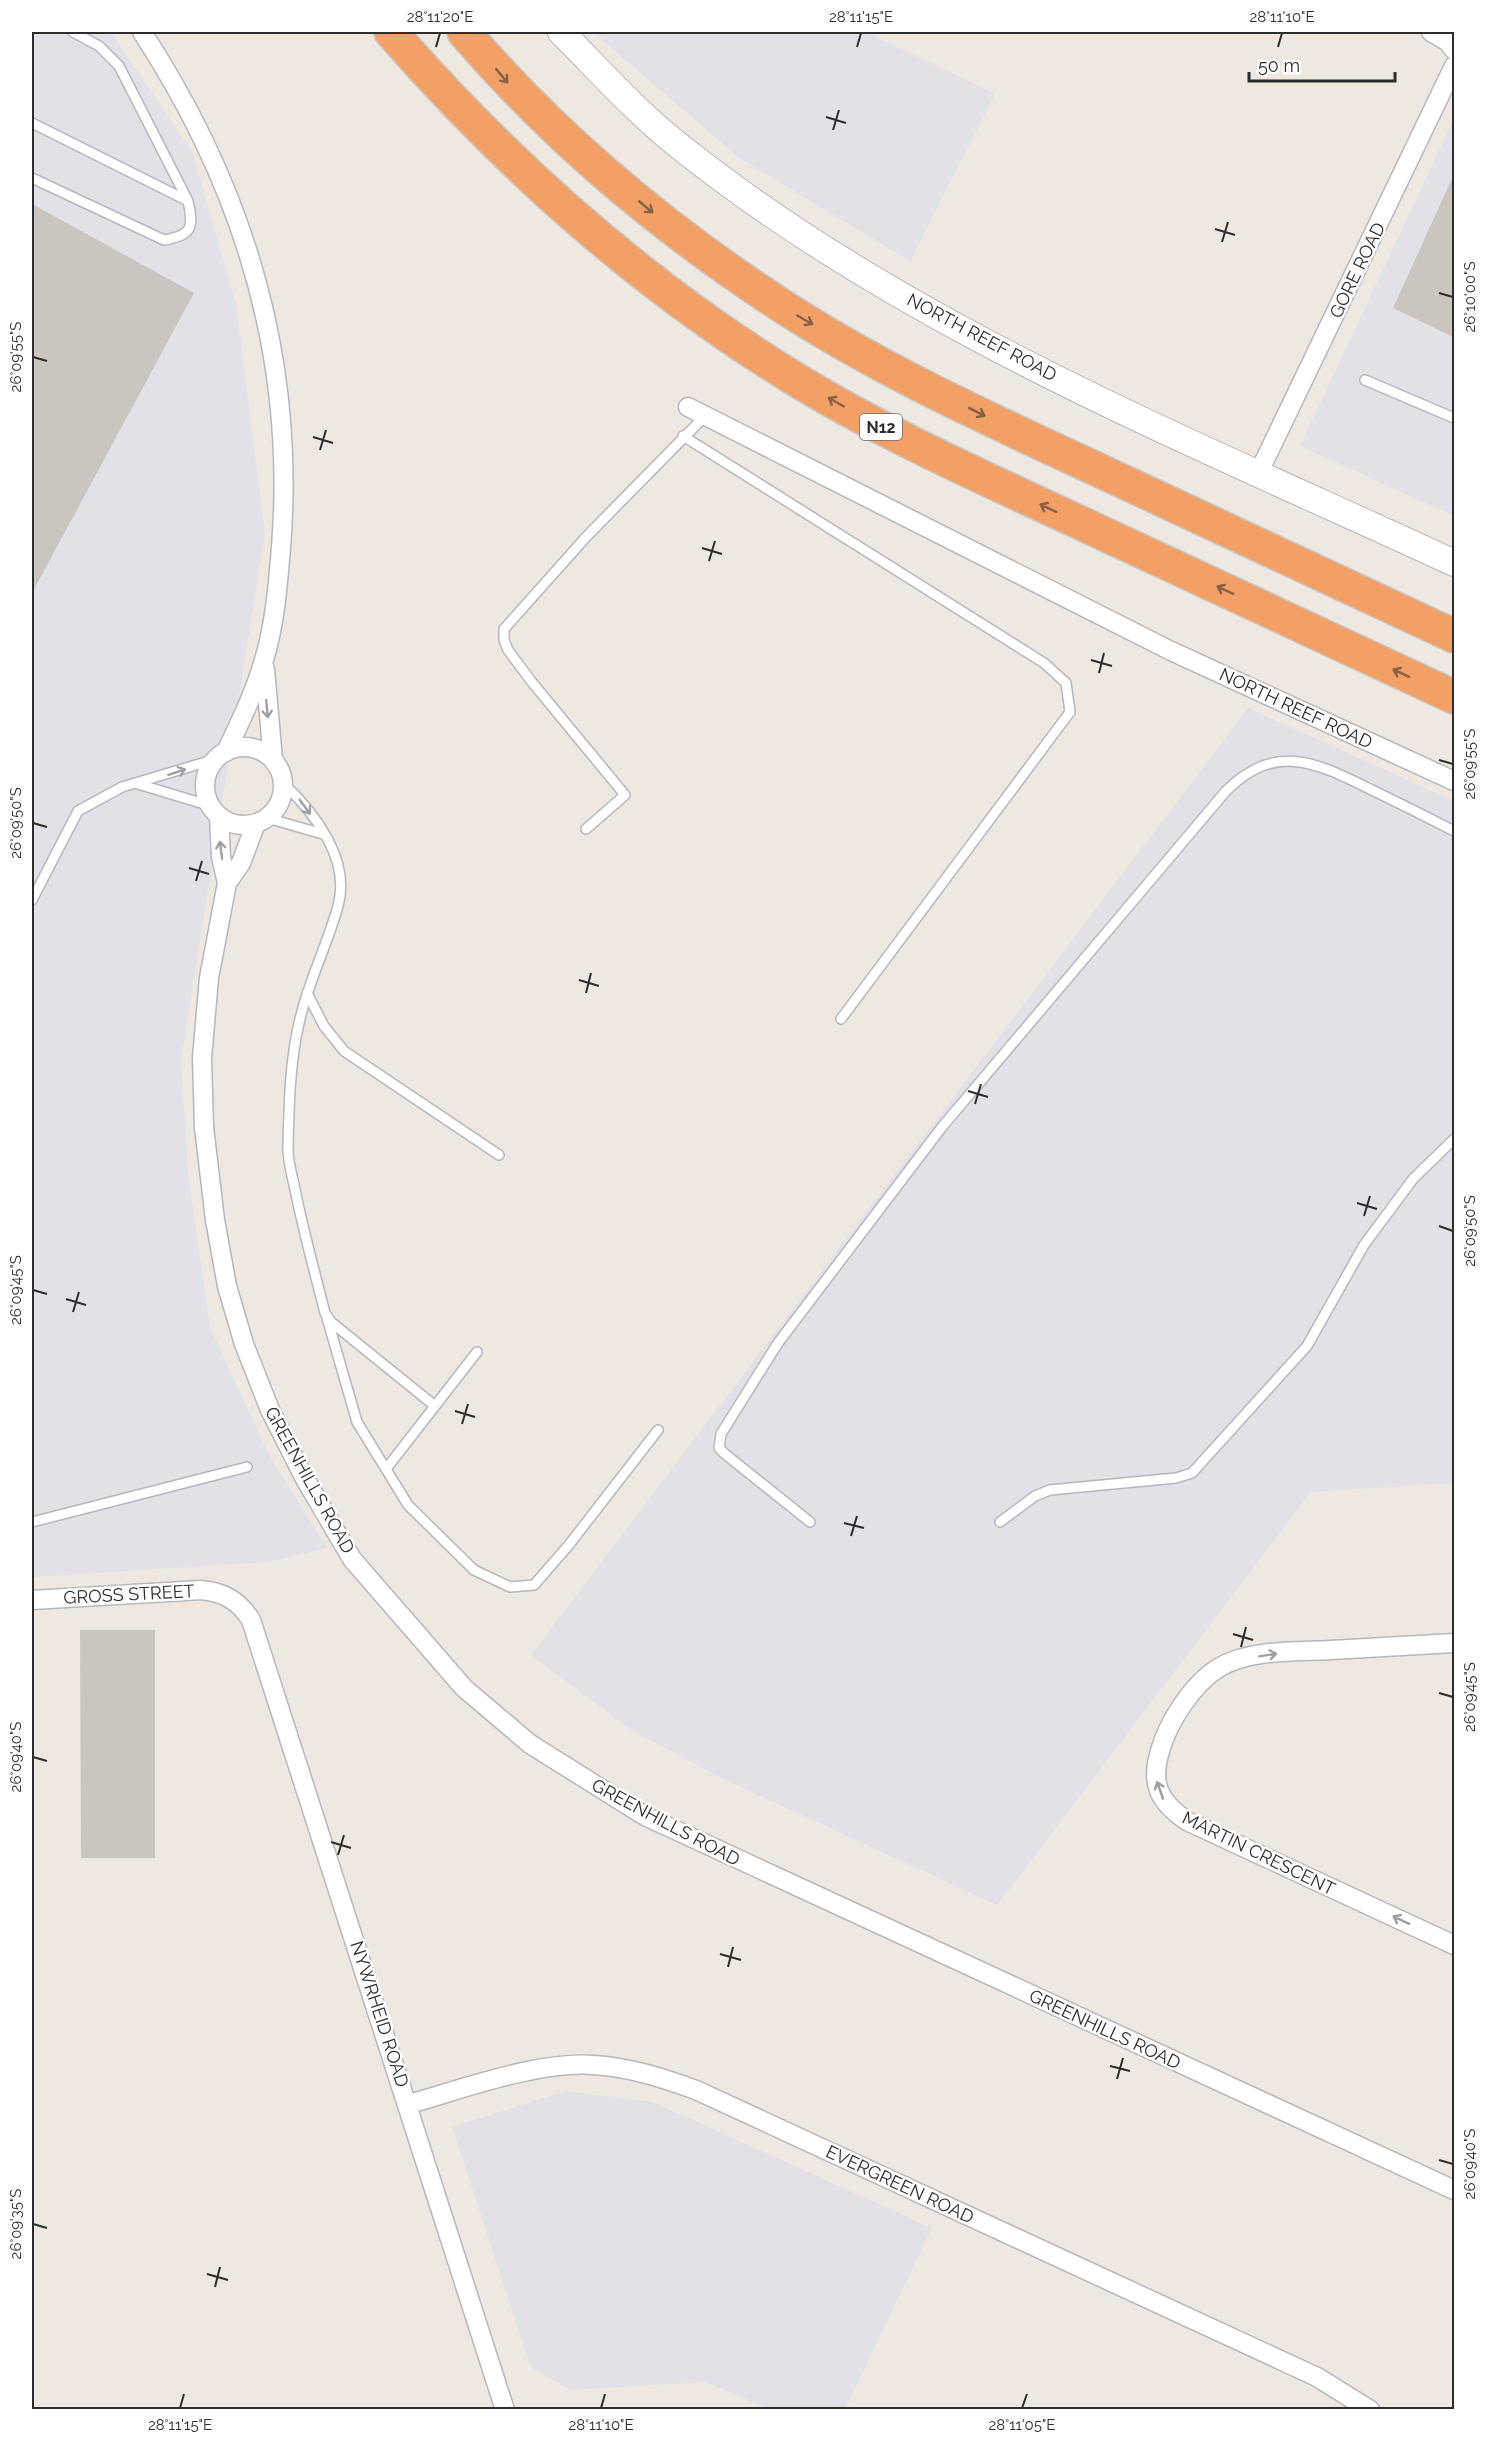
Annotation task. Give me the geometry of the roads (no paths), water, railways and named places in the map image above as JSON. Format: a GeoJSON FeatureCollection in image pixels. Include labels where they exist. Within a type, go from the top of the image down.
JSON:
{"type":"FeatureCollection","features":[{"type":"Feature","properties":{"kind":"highway","name":"N12"},"geometry":{"type":"LineString","coordinates":[[391,32],[450,100],[497,147],[605,244],[726,334],[800,382],[934,453],[1455,697]]}},
{"type":"Feature","properties":{"kind":"highway"},"geometry":{"type":"LineString","coordinates":[[464,32],[510,85],[576,148],[660,219],[779,304],[879,363],[1006,427],[1455,636]]}},
{"type":"Feature","properties":{"kind":"main road","name":"NORTH REEF ROAD"},"geometry":{"type":"LineString","coordinates":[[561,32],[636,109],[677,144],[805,237],[978,336],[1113,405],[1455,563]]}},
{"type":"Feature","properties":{"kind":"street"},"geometry":{"type":"LineString","coordinates":[[142,32],[169,72],[201,133],[236,212],[258,283],[274,354],[283,434],[284,507],[277,590],[265,658],[255,687],[221,755],[208,770],[205,782],[206,795],[215,811],[243,825],[261,820],[276,808],[282,796],[283,783],[273,760],[266,702],[265,658]]}},
{"type":"Feature","properties":{"kind":"street"},"geometry":{"type":"LineString","coordinates":[[1431,32],[1448,42],[1455,50]]}},
{"type":"Feature","properties":{"kind":"street","name":"GORE ROAD"},"geometry":{"type":"LineString","coordinates":[[1258,472],[1455,66]]}},
{"type":"Feature","properties":{"kind":"street","name":"NORTH REEF ROAD"},"geometry":{"type":"LineString","coordinates":[[688,407],[1169,650],[1455,781]]}},
{"type":"Feature","properties":{"kind":"street"},"geometry":{"type":"LineString","coordinates":[[221,755],[251,748],[263,752],[273,760]]}},
{"type":"Feature","properties":{"kind":"street","name":"GREENHILLS ROAD"},"geometry":{"type":"LineString","coordinates":[[215,811],[227,883],[209,978],[202,1058],[204,1127],[215,1220],[227,1286],[270,1410],[352,1559],[464,1688],[530,1744],[645,1816],[1455,2190]]}},
{"type":"Feature","properties":{"kind":"street","name":"GREENHILLS ROAD"},"geometry":{"type":"LineString","coordinates":[[227,883],[241,863],[261,820]]}},
{"type":"Feature","properties":{"kind":"street","name":"GROSS STREET"},"geometry":{"type":"LineString","coordinates":[[32,1600],[201,1590],[220,1593],[237,1602],[251,1620]]}},
{"type":"Feature","properties":{"kind":"street","name":"NYWRHEID ROAD"},"geometry":{"type":"LineString","coordinates":[[251,1620],[505,2409]]}},
{"type":"Feature","properties":{"kind":"street","name":"MARTIN CRESCENT"},"geometry":{"type":"LineString","coordinates":[[1455,1643],[1279,1653],[1227,1663],[1201,1682],[1179,1712],[1161,1747],[1156,1776],[1162,1798],[1170,1809],[1187,1821],[1455,1945]]}},
{"type":"Feature","properties":{"kind":"street","name":"EVERGREEN ROAD"},"geometry":{"type":"LineString","coordinates":[[408,2104],[564,2065],[616,2067],[665,2079],[707,2095],[1317,2377],[1370,2409]]}},
{"type":"Feature","properties":{"kind":"lane"},"geometry":{"type":"LineString","coordinates":[[32,178],[164,240],[181,237],[193,221],[188,201],[119,66],[99,46],[73,32]]}},
{"type":"Feature","properties":{"kind":"lane"},"geometry":{"type":"LineString","coordinates":[[32,123],[188,201]]}},
{"type":"Feature","properties":{"kind":"lane"},"geometry":{"type":"LineString","coordinates":[[1365,380],[1455,418]]}},
{"type":"Feature","properties":{"kind":"lane"},"geometry":{"type":"LineString","coordinates":[[586,829],[625,795],[508,650],[504,640],[504,629],[587,536],[706,415]]}},
{"type":"Feature","properties":{"kind":"lane"},"geometry":{"type":"LineString","coordinates":[[683,436],[1044,663],[1066,683],[1070,712],[841,1019]]}},
{"type":"Feature","properties":{"kind":"lane"},"geometry":{"type":"LineString","coordinates":[[32,900],[78,812],[107,793],[221,755]]}},
{"type":"Feature","properties":{"kind":"lane"},"geometry":{"type":"LineString","coordinates":[[810,1522],[725,1454],[719,1448],[721,1434],[778,1343],[942,1127],[1226,791],[1239,778],[1257,766],[1279,761],[1309,762],[1455,831]]}},
{"type":"Feature","properties":{"kind":"lane"},"geometry":{"type":"LineString","coordinates":[[283,783],[303,802],[329,842],[339,874],[338,905],[299,1023],[292,1063],[288,1148],[302,1221],[325,1313],[357,1422],[408,1505],[474,1570],[510,1587],[534,1585],[568,1546],[658,1430]]}},
{"type":"Feature","properties":{"kind":"lane"},"geometry":{"type":"LineString","coordinates":[[138,784],[215,811]]}},
{"type":"Feature","properties":{"kind":"lane"},"geometry":{"type":"LineString","coordinates":[[261,820],[323,834]]}},
{"type":"Feature","properties":{"kind":"lane"},"geometry":{"type":"LineString","coordinates":[[308,993],[324,1026],[344,1051],[499,1155]]}},
{"type":"Feature","properties":{"kind":"lane"},"geometry":{"type":"LineString","coordinates":[[1000,1522],[1035,1496],[1050,1490],[1176,1478],[1192,1473],[1307,1346],[1364,1245],[1413,1179],[1455,1139]]}},
{"type":"Feature","properties":{"kind":"lane"},"geometry":{"type":"LineString","coordinates":[[325,1313],[331,1322],[435,1406]]}},
{"type":"Feature","properties":{"kind":"lane"},"geometry":{"type":"LineString","coordinates":[[386,1469],[477,1352]]}},
{"type":"Feature","properties":{"kind":"lane"},"geometry":{"type":"LineString","coordinates":[[32,1522],[247,1467]]}}]}
